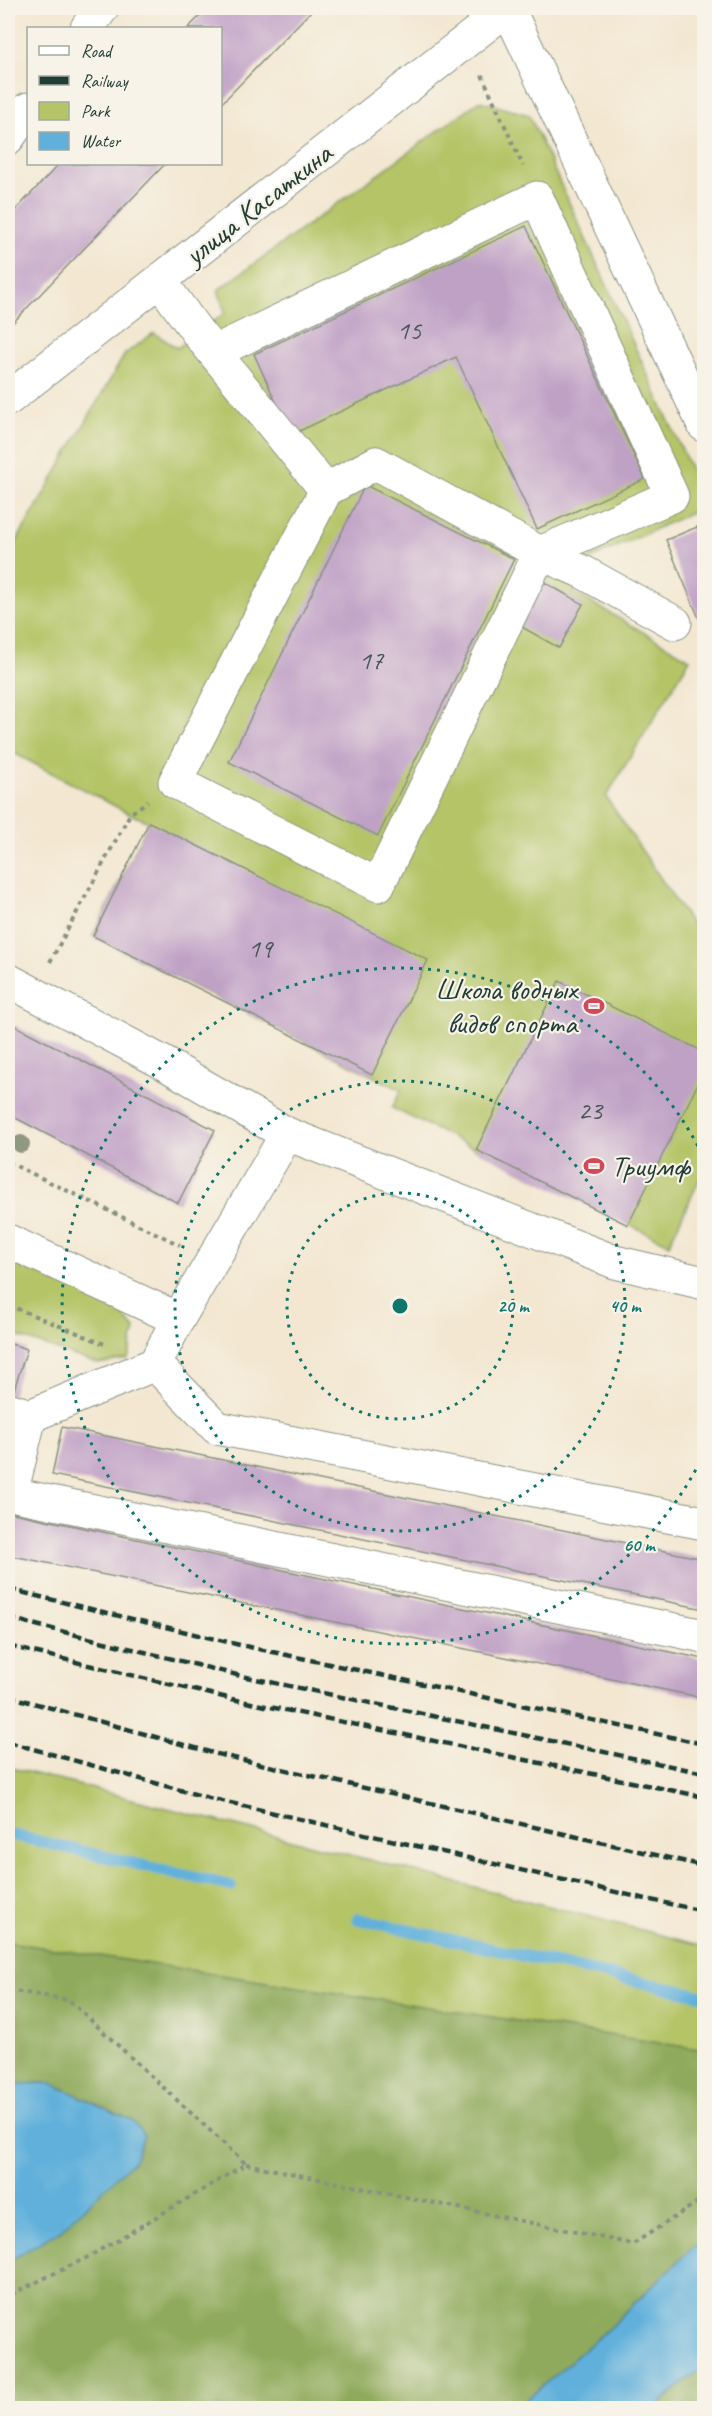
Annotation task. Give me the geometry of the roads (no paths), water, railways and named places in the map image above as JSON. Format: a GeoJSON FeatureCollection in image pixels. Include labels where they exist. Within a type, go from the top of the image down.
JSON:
{"type":"FeatureCollection","features":[{"type":"Feature","properties":{"kind":"street"},"geometry":{"type":"LineString","coordinates":[[88,27],[102,8]]}},
{"type":"Feature","properties":{"kind":"street"},"geometry":{"type":"LineString","coordinates":[[508,8],[705,425]]}},
{"type":"Feature","properties":{"kind":"street","name":"улица Касаткина"},"geometry":{"type":"LineString","coordinates":[[8,399],[508,8]]}},
{"type":"Feature","properties":{"kind":"street"},"geometry":{"type":"LineString","coordinates":[[8,138],[27,110]]}},
{"type":"Feature","properties":{"kind":"street"},"geometry":{"type":"LineString","coordinates":[[214,352],[537,198],[672,496],[540,553],[378,885],[175,782],[326,490],[376,463],[540,553],[675,622]]}},
{"type":"Feature","properties":{"kind":"street"},"geometry":{"type":"LineString","coordinates":[[160,281],[214,352],[326,490]]}},
{"type":"Feature","properties":{"kind":"street"},"geometry":{"type":"LineString","coordinates":[[20,987],[160,1061],[287,1134],[615,1262],[705,1283]]}},
{"type":"Feature","properties":{"kind":"street"},"geometry":{"type":"LineString","coordinates":[[287,1134],[178,1319],[155,1364],[19,1412],[9,1493],[705,1636]]}},
{"type":"Feature","properties":{"kind":"street"},"geometry":{"type":"LineString","coordinates":[[8,1242],[178,1319]]}},
{"type":"Feature","properties":{"kind":"street"},"geometry":{"type":"LineString","coordinates":[[155,1364],[217,1428],[705,1523]]}},
{"type":"Feature","properties":{"kind":"water"},"geometry":{"type":"Polygon","coordinates":[[[51,2083],[133,2121],[144,2136],[134,2160],[61,2230],[8,2262],[8,2084],[51,2083]]]}},
{"type":"Feature","properties":{"kind":"water"},"geometry":{"type":"Polygon","coordinates":[[[704,2242],[704,2366],[654,2408],[517,2408],[608,2329],[692,2248],[704,2242]]]}},
{"type":"Feature","properties":{"kind":"waterway"},"geometry":{"type":"LineString","coordinates":[[8,1834],[231,1886]]}},
{"type":"Feature","properties":{"kind":"waterway"},"geometry":{"type":"LineString","coordinates":[[358,1919],[704,1996]]}},
{"type":"Feature","properties":{"kind":"railway"},"geometry":{"type":"LineString","coordinates":[[8,1589],[240,1645],[704,1744]]}},
{"type":"Feature","properties":{"kind":"railway"},"geometry":{"type":"LineString","coordinates":[[8,1618],[237,1675],[704,1773]]}},
{"type":"Feature","properties":{"kind":"railway"},"geometry":{"type":"LineString","coordinates":[[8,1646],[232,1699],[704,1797]]}},
{"type":"Feature","properties":{"kind":"railway"},"geometry":{"type":"LineString","coordinates":[[8,1696],[217,1754],[704,1866]]}},
{"type":"Feature","properties":{"kind":"railway"},"geometry":{"type":"LineString","coordinates":[[8,1742],[209,1798],[704,1911]]}},
{"type":"Feature","properties":{"kind":"place","name":"Школа водных видов спорта"},"geometry":{"type":"Point","coordinates":[594,1006]}},
{"type":"Feature","properties":{"kind":"place","name":"Триумф"},"geometry":{"type":"Point","coordinates":[594,1166]}}]}
